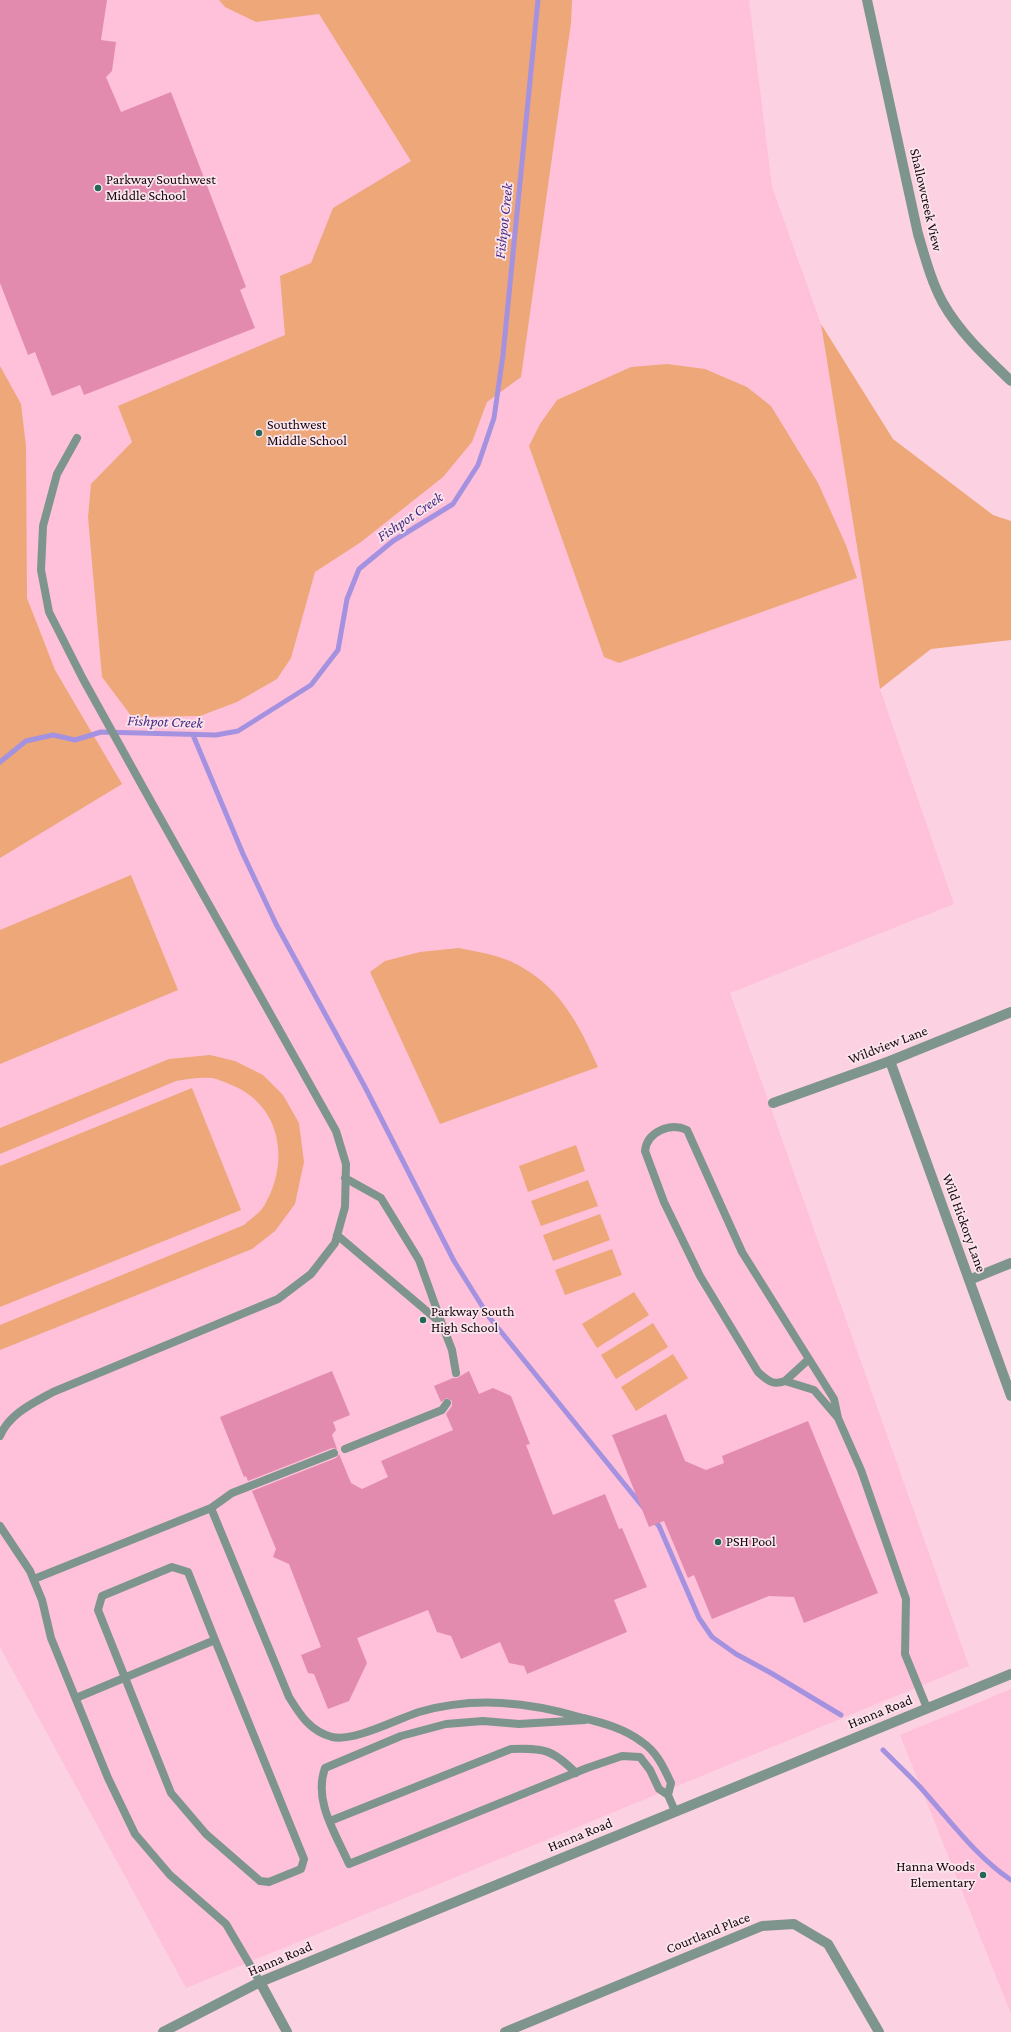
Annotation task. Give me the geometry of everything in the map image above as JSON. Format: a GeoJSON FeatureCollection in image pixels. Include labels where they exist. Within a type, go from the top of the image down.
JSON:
{"type":"FeatureCollection","features":[{"type":"Feature","properties":{"kind":"street","name":"Shallowcreek View"},"geometry":{"type":"LineString","coordinates":[[868,0],[918,234],[928,270],[943,303],[969,340],[1011,381]]}},
{"type":"Feature","properties":{"kind":"street","name":"Wildview Lane"},"geometry":{"type":"LineString","coordinates":[[773,1103],[890,1061],[1011,1012]]}},
{"type":"Feature","properties":{"kind":"street","name":"Wild Hickory Lane"},"geometry":{"type":"LineString","coordinates":[[890,1061],[1011,1396]]}},
{"type":"Feature","properties":{"kind":"street"},"geometry":{"type":"LineString","coordinates":[[970,1280],[1011,1263]]}},
{"type":"Feature","properties":{"kind":"street","name":"Hanna Road"},"geometry":{"type":"LineString","coordinates":[[163,2032],[260,1982],[1011,1674]]}},
{"type":"Feature","properties":{"kind":"street","name":"Courtland Place"},"geometry":{"type":"LineString","coordinates":[[505,2032],[762,1926],[794,1924],[828,1944],[879,2032]]}},
{"type":"Feature","properties":{"kind":"street"},"geometry":{"type":"LineString","coordinates":[[260,1982],[287,2032]]}},
{"type":"Feature","properties":{"kind":"lane"},"geometry":{"type":"LineString","coordinates":[[0,1436],[3,1428],[24,1408],[54,1392],[278,1299],[311,1274],[335,1243],[345,1207],[346,1164],[336,1131],[144,790],[83,679],[49,612],[41,570],[43,526],[57,474],[76,438]]}},
{"type":"Feature","properties":{"kind":"lane"},"geometry":{"type":"LineString","coordinates":[[809,1358],[785,1381],[778,1384],[769,1382],[758,1372],[700,1276],[664,1202],[645,1151],[646,1142],[651,1136],[661,1129],[680,1126],[687,1130],[742,1252],[809,1358],[834,1399],[838,1418],[861,1470],[906,1598],[905,1654],[927,1708]]}},
{"type":"Feature","properties":{"kind":"lane"},"geometry":{"type":"LineString","coordinates":[[345,1178],[381,1198],[419,1260],[452,1350],[456,1372]]}},
{"type":"Feature","properties":{"kind":"lane"},"geometry":{"type":"LineString","coordinates":[[337,1236],[442,1324]]}},
{"type":"Feature","properties":{"kind":"lane"},"geometry":{"type":"LineString","coordinates":[[785,1381],[814,1390],[838,1418]]}},
{"type":"Feature","properties":{"kind":"lane"},"geometry":{"type":"LineString","coordinates":[[345,1449],[442,1410],[447,1403]]}},
{"type":"Feature","properties":{"kind":"lane"},"geometry":{"type":"LineString","coordinates":[[34,1579],[211,1508],[232,1493],[334,1453]]}},
{"type":"Feature","properties":{"kind":"lane"},"geometry":{"type":"LineString","coordinates":[[211,1508],[289,1697],[303,1719],[317,1731],[333,1737],[350,1737],[419,1712],[455,1704],[502,1702],[551,1709],[619,1729],[643,1742],[661,1762],[671,1783],[668,1795]]}},
{"type":"Feature","properties":{"kind":"lane"},"geometry":{"type":"LineString","coordinates":[[0,1526],[34,1579],[42,1600],[51,1638],[108,1778],[135,1834],[170,1875],[226,1924],[260,1982]]}},
{"type":"Feature","properties":{"kind":"lane"},"geometry":{"type":"LineString","coordinates":[[172,1567],[188,1572],[215,1640],[304,1859],[301,1869],[269,1882],[260,1880],[206,1834],[171,1793],[98,1610],[102,1596],[172,1567]]}},
{"type":"Feature","properties":{"kind":"lane"},"geometry":{"type":"LineString","coordinates":[[76,1698],[215,1640]]}},
{"type":"Feature","properties":{"kind":"lane"},"geometry":{"type":"LineString","coordinates":[[590,1720],[520,1724],[483,1721],[446,1724],[401,1736],[325,1768],[321,1780],[322,1801],[349,1864],[586,1768],[622,1756],[640,1757],[650,1770],[659,1789],[668,1795],[676,1811]]}},
{"type":"Feature","properties":{"kind":"lane"},"geometry":{"type":"LineString","coordinates":[[330,1820],[511,1749],[537,1748],[559,1756],[576,1772]]}},
{"type":"Feature","properties":{"kind":"shaded area","name":"Parkway South High School"},"geometry":{"type":"Polygon","coordinates":[[[0,0],[749,0],[772,187],[821,324],[880,689],[954,904],[730,993],[969,1666],[186,1988],[0,1647],[0,0]]]}},
{"type":"Feature","properties":{"kind":"shaded area"},"geometry":{"type":"Polygon","coordinates":[[[219,0],[572,0],[571,23],[521,377],[487,402],[472,442],[443,477],[361,542],[315,572],[291,658],[277,679],[237,702],[200,716],[132,717],[102,677],[88,517],[91,484],[132,442],[118,406],[285,335],[280,276],[311,263],[333,208],[411,161],[319,14],[256,22],[225,7],[219,0]]]}},
{"type":"Feature","properties":{"kind":"shaded area"},"geometry":{"type":"Polygon","coordinates":[[[821,324],[893,439],[993,515],[1011,521],[1011,640],[931,649],[880,689],[821,324]]]}},
{"type":"Feature","properties":{"kind":"shaded area"},"geometry":{"type":"Polygon","coordinates":[[[667,364],[705,369],[747,387],[771,406],[818,483],[846,545],[857,578],[619,663],[604,657],[529,446],[540,424],[557,400],[631,367],[667,364]]]}},
{"type":"Feature","properties":{"kind":"shaded area"},"geometry":{"type":"Polygon","coordinates":[[[0,366],[21,404],[26,446],[27,598],[55,670],[122,784],[0,858],[0,366]]]}},
{"type":"Feature","properties":{"kind":"shaded area"},"geometry":{"type":"Polygon","coordinates":[[[131,875],[178,990],[0,1064],[0,930],[131,875]]]}},
{"type":"Feature","properties":{"kind":"shaded area"},"geometry":{"type":"Polygon","coordinates":[[[459,948],[489,954],[504,959],[533,974],[546,985],[557,996],[576,1022],[598,1067],[440,1124],[370,972],[385,961],[420,952],[459,948]]]}},
{"type":"Feature","properties":{"kind":"shaded area"},"geometry":{"type":"Polygon","coordinates":[[[210,1055],[235,1061],[263,1075],[283,1095],[299,1123],[304,1162],[295,1204],[275,1231],[252,1249],[0,1350],[0,1325],[244,1225],[262,1209],[272,1189],[277,1171],[279,1153],[276,1136],[270,1119],[260,1105],[247,1093],[214,1078],[198,1078],[176,1081],[0,1154],[0,1128],[169,1059],[210,1055]]]}},
{"type":"Feature","properties":{"kind":"shaded area"},"geometry":{"type":"Polygon","coordinates":[[[192,1088],[241,1210],[0,1307],[0,1166],[192,1088]]]}},
{"type":"Feature","properties":{"kind":"shaded area"},"geometry":{"type":"Polygon","coordinates":[[[576,1145],[585,1171],[528,1192],[519,1166],[576,1145]]]}},
{"type":"Feature","properties":{"kind":"shaded area"},"geometry":{"type":"Polygon","coordinates":[[[588,1180],[598,1206],[541,1226],[531,1201],[588,1180]]]}},
{"type":"Feature","properties":{"kind":"shaded area"},"geometry":{"type":"Polygon","coordinates":[[[600,1214],[610,1240],[553,1261],[543,1235],[600,1214]]]}},
{"type":"Feature","properties":{"kind":"shaded area"},"geometry":{"type":"Polygon","coordinates":[[[612,1249],[622,1275],[565,1295],[555,1270],[612,1249]]]}},
{"type":"Feature","properties":{"kind":"shaded area"},"geometry":{"type":"Polygon","coordinates":[[[634,1292],[649,1315],[597,1348],[582,1324],[634,1292]]]}},
{"type":"Feature","properties":{"kind":"shaded area"},"geometry":{"type":"Polygon","coordinates":[[[653,1323],[668,1347],[616,1379],[601,1355],[653,1323]]]}},
{"type":"Feature","properties":{"kind":"shaded area"},"geometry":{"type":"Polygon","coordinates":[[[673,1354],[688,1378],[636,1411],[621,1387],[673,1354]]]}},
{"type":"Feature","properties":{"kind":"shaded area","name":"Hanna Woods Elementary"},"geometry":{"type":"Polygon","coordinates":[[[1011,1689],[1011,2014],[900,1735],[1011,1689]]]}},
{"type":"Feature","properties":{"kind":"building"},"geometry":{"type":"Polygon","coordinates":[[[0,0],[107,0],[101,40],[116,42],[112,71],[106,77],[121,112],[171,92],[246,287],[240,290],[255,328],[84,395],[80,385],[52,396],[35,352],[28,355],[0,283],[0,0]]]}},
{"type":"Feature","properties":{"kind":"building"},"geometry":{"type":"Polygon","coordinates":[[[332,1371],[350,1415],[333,1422],[336,1430],[332,1435],[337,1449],[332,1448],[248,1481],[246,1476],[244,1477],[220,1417],[332,1371]]]}},
{"type":"Feature","properties":{"kind":"building","name":"Parkway South High School"},"geometry":{"type":"Polygon","coordinates":[[[469,1371],[479,1394],[493,1388],[511,1396],[530,1444],[526,1445],[553,1515],[605,1494],[619,1529],[622,1528],[647,1587],[614,1600],[627,1632],[527,1674],[524,1666],[509,1663],[500,1642],[461,1659],[451,1636],[437,1632],[428,1610],[357,1638],[367,1663],[349,1701],[328,1709],[314,1674],[308,1673],[301,1655],[321,1647],[289,1564],[273,1557],[276,1549],[252,1491],[336,1458],[339,1454],[351,1483],[362,1489],[388,1477],[381,1461],[453,1430],[446,1414],[452,1406],[452,1401],[447,1398],[441,1402],[434,1386],[453,1378],[457,1378],[469,1371]]]}},
{"type":"Feature","properties":{"kind":"building"},"geometry":{"type":"Polygon","coordinates":[[[666,1414],[685,1461],[706,1470],[724,1463],[722,1456],[808,1421],[878,1593],[804,1623],[794,1597],[769,1596],[712,1619],[694,1575],[688,1578],[664,1521],[649,1527],[612,1435],[666,1414]]]}},
{"type":"Feature","properties":{"kind":"waterway","name":"Fishpot Creek"},"geometry":{"type":"LineString","coordinates":[[0,762],[26,741],[53,735],[75,740],[101,732],[216,735],[238,731],[311,685],[338,650],[347,599],[359,569],[393,541],[453,504],[478,465],[494,418],[503,355],[538,0]]}},
{"type":"Feature","properties":{"kind":"waterway"},"geometry":{"type":"LineString","coordinates":[[193,735],[243,854],[276,924],[365,1087],[454,1261],[489,1317],[643,1507]]}},
{"type":"Feature","properties":{"kind":"waterway"},"geometry":{"type":"LineString","coordinates":[[653,1519],[659,1526],[699,1618],[712,1637],[736,1654],[841,1715]]}},
{"type":"Feature","properties":{"kind":"waterway"},"geometry":{"type":"LineString","coordinates":[[883,1750],[920,1787],[974,1849],[998,1871],[1011,1880]]}},
{"type":"Feature","properties":{"kind":"place","name":"Parkway Southwest Middle School"},"geometry":{"type":"Point","coordinates":[98,188]}},
{"type":"Feature","properties":{"kind":"place","name":"Southwest Middle School"},"geometry":{"type":"Point","coordinates":[259,433]}},
{"type":"Feature","properties":{"kind":"place","name":"Parkway South High School"},"geometry":{"type":"Point","coordinates":[423,1320]}},
{"type":"Feature","properties":{"kind":"place","name":"PSH Pool"},"geometry":{"type":"Point","coordinates":[718,1542]}},
{"type":"Feature","properties":{"kind":"place","name":"Hanna Woods Elementary"},"geometry":{"type":"Point","coordinates":[983,1875]}}]}
